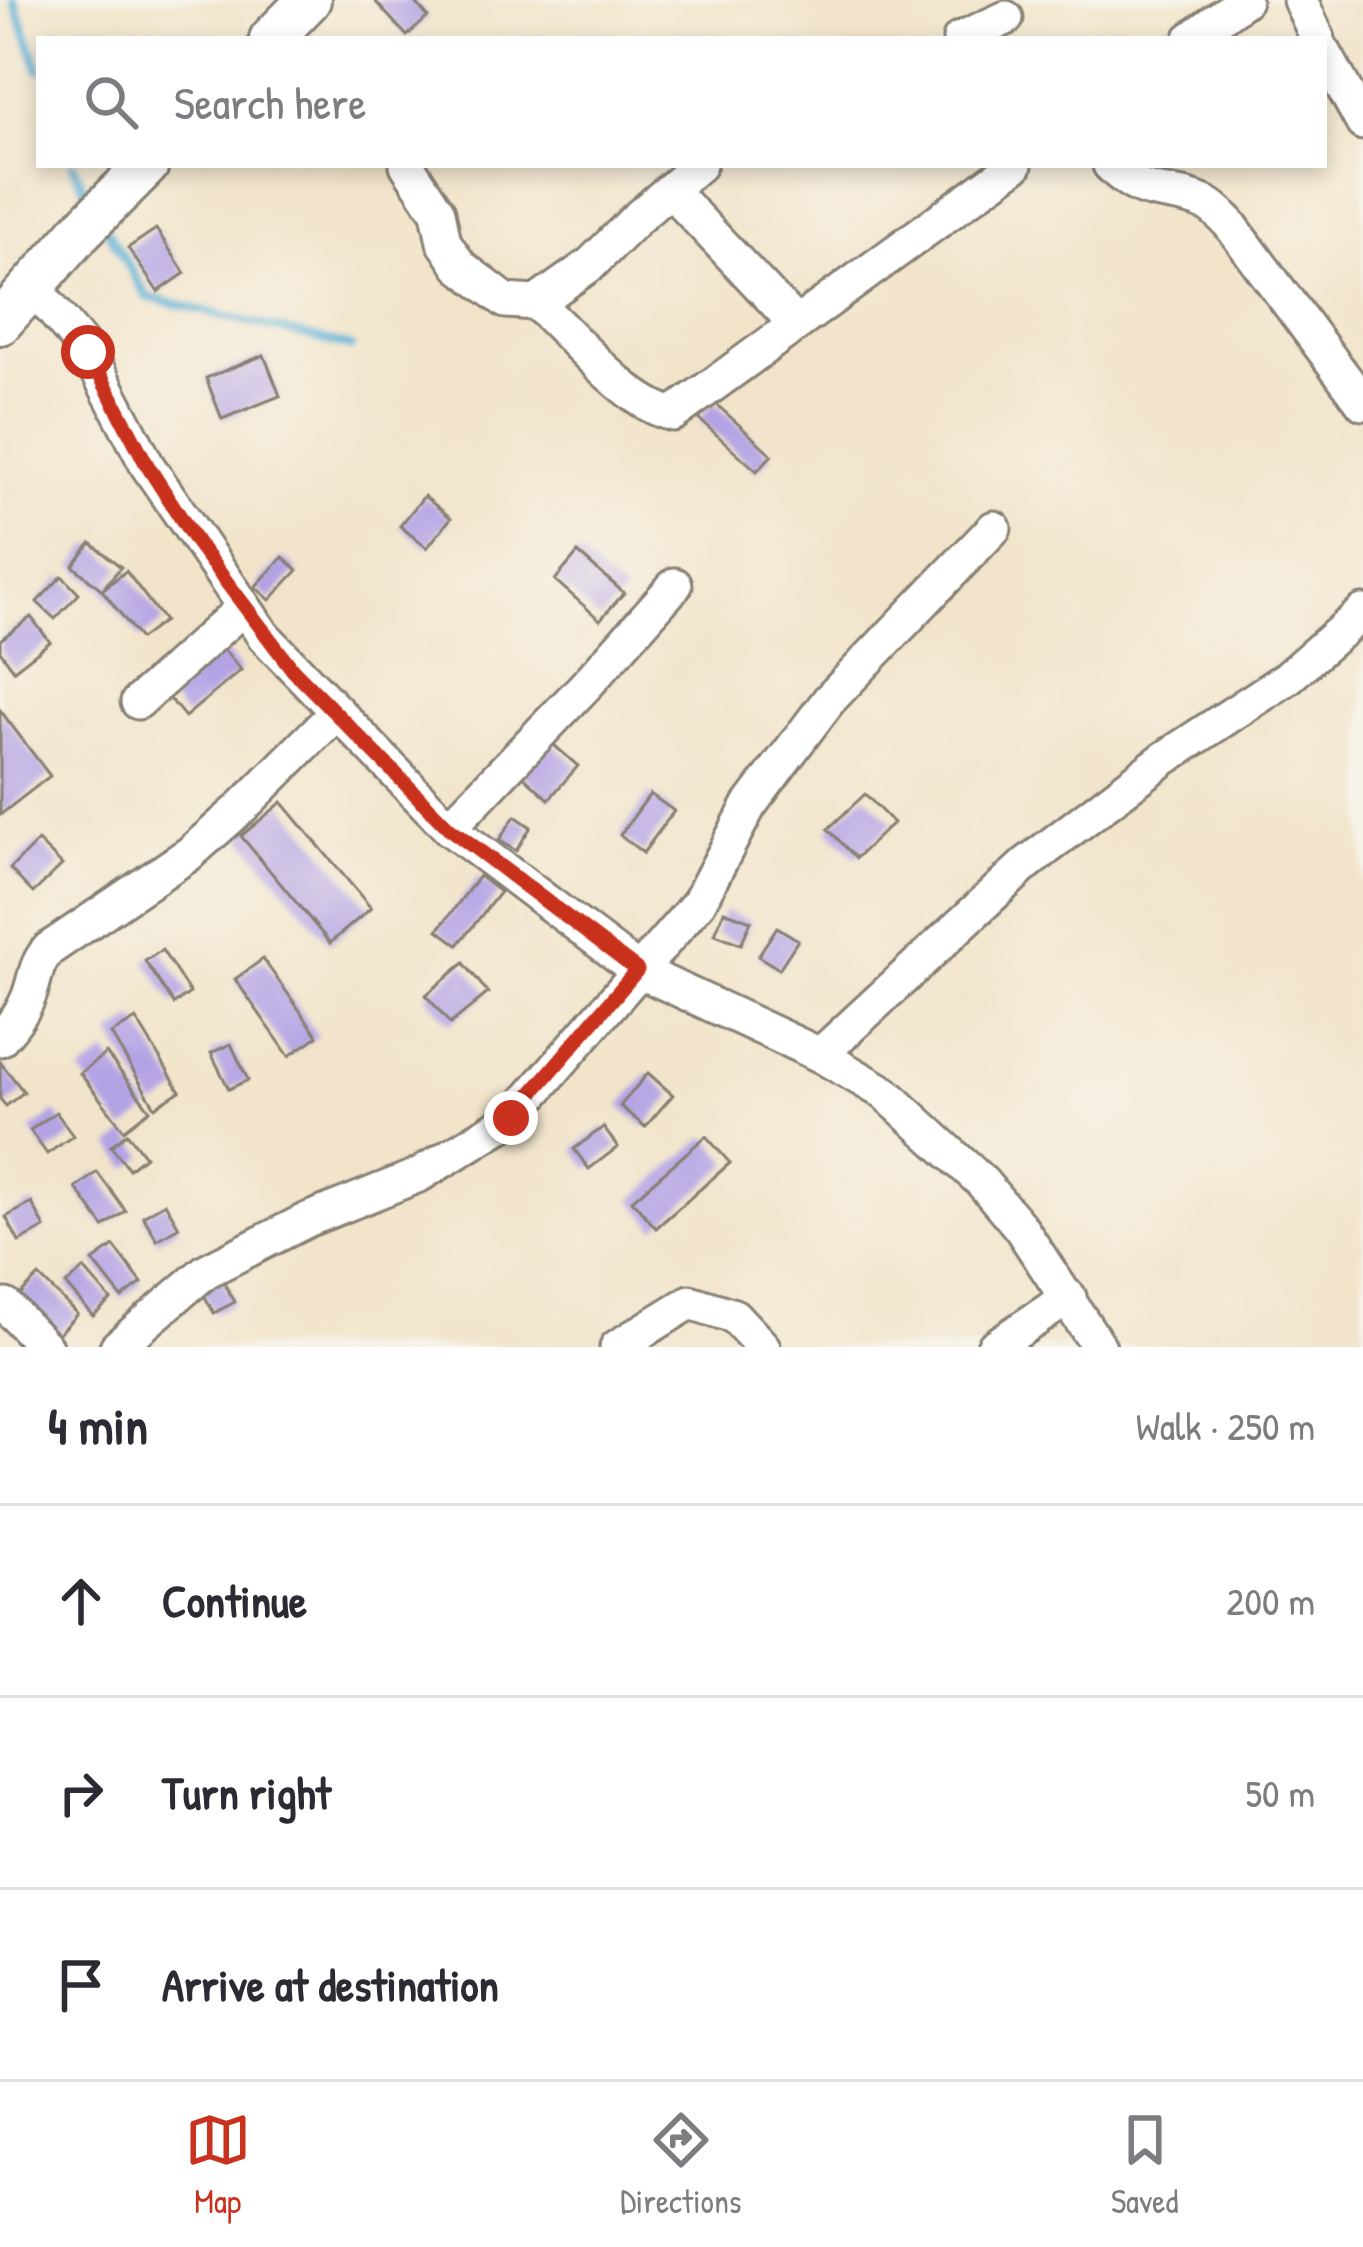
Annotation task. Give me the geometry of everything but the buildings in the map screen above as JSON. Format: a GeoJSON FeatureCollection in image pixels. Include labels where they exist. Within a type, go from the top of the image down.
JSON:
{"type":"FeatureCollection","features":[{"type":"Feature","properties":{"kind":"main road"},"geometry":{"type":"LineString","coordinates":[[274,36],[309,0]]}},
{"type":"Feature","properties":{"kind":"main road"},"geometry":{"type":"LineString","coordinates":[[0,323],[135,178]]}},
{"type":"Feature","properties":{"kind":"street"},"geometry":{"type":"LineString","coordinates":[[1195,36],[1244,0]]}},
{"type":"Feature","properties":{"kind":"street"},"geometry":{"type":"LineString","coordinates":[[1300,0],[1317,36]]}},
{"type":"Feature","properties":{"kind":"street"},"geometry":{"type":"LineString","coordinates":[[968,36],[1010,19]]}},
{"type":"Feature","properties":{"kind":"street"},"geometry":{"type":"LineString","coordinates":[[1327,57],[1363,123]]}},
{"type":"Feature","properties":{"kind":"street"},"geometry":{"type":"LineString","coordinates":[[409,168],[438,212],[444,242],[460,266],[506,301],[536,303],[591,264],[696,168]]}},
{"type":"Feature","properties":{"kind":"street"},"geometry":{"type":"LineString","coordinates":[[536,303],[630,394],[653,410],[673,414],[1012,168]]}},
{"type":"Feature","properties":{"kind":"street"},"geometry":{"type":"LineString","coordinates":[[1113,168],[1148,192],[1208,204],[1229,223],[1363,403]]}},
{"type":"Feature","properties":{"kind":"street"},"geometry":{"type":"LineString","coordinates":[[672,192],[796,324]]}},
{"type":"Feature","properties":{"kind":"street"},"geometry":{"type":"LineString","coordinates":[[33,287],[88,352],[147,465],[244,607],[293,670],[449,828],[637,970],[820,1055],[885,1094],[937,1138],[1020,1227],[1100,1347]]}},
{"type":"Feature","properties":{"kind":"street"},"geometry":{"type":"LineString","coordinates":[[117,1347],[206,1271],[307,1220],[418,1175],[511,1118],[699,902],[749,806],[829,700],[994,527]]}},
{"type":"Feature","properties":{"kind":"street"},"geometry":{"type":"LineString","coordinates":[[449,828],[675,585]]}},
{"type":"Feature","properties":{"kind":"street"},"geometry":{"type":"LineString","coordinates":[[138,702],[244,607]]}},
{"type":"Feature","properties":{"kind":"street"},"geometry":{"type":"LineString","coordinates":[[820,1055],[1058,838],[1165,758],[1357,629]]}},
{"type":"Feature","properties":{"kind":"street"},"geometry":{"type":"LineString","coordinates":[[0,1039],[20,1016],[38,960],[189,854],[338,712]]}},
{"type":"Feature","properties":{"kind":"street"},"geometry":{"type":"LineString","coordinates":[[994,1347],[1069,1297]]}},
{"type":"Feature","properties":{"kind":"street"},"geometry":{"type":"LineString","coordinates":[[617,1347],[690,1302],[734,1316],[763,1347]]}},
{"type":"Feature","properties":{"kind":"street"},"geometry":{"type":"LineString","coordinates":[[6,1306],[45,1347]]}},
{"type":"Feature","properties":{"kind":"waterway"},"geometry":{"type":"LineString","coordinates":[[14,0],[36,62]]}},
{"type":"Feature","properties":{"kind":"waterway"},"geometry":{"type":"LineString","coordinates":[[74,168],[91,203]]}},
{"type":"Feature","properties":{"kind":"waterway"},"geometry":{"type":"LineString","coordinates":[[103,223],[147,297],[351,347]]}},
{"type":"Feature","properties":{"kind":"route"},"geometry":{"type":"LineString","coordinates":[[88,352],[147,465],[197,543],[293,670],[449,828],[637,970],[511,1118]]}}]}
